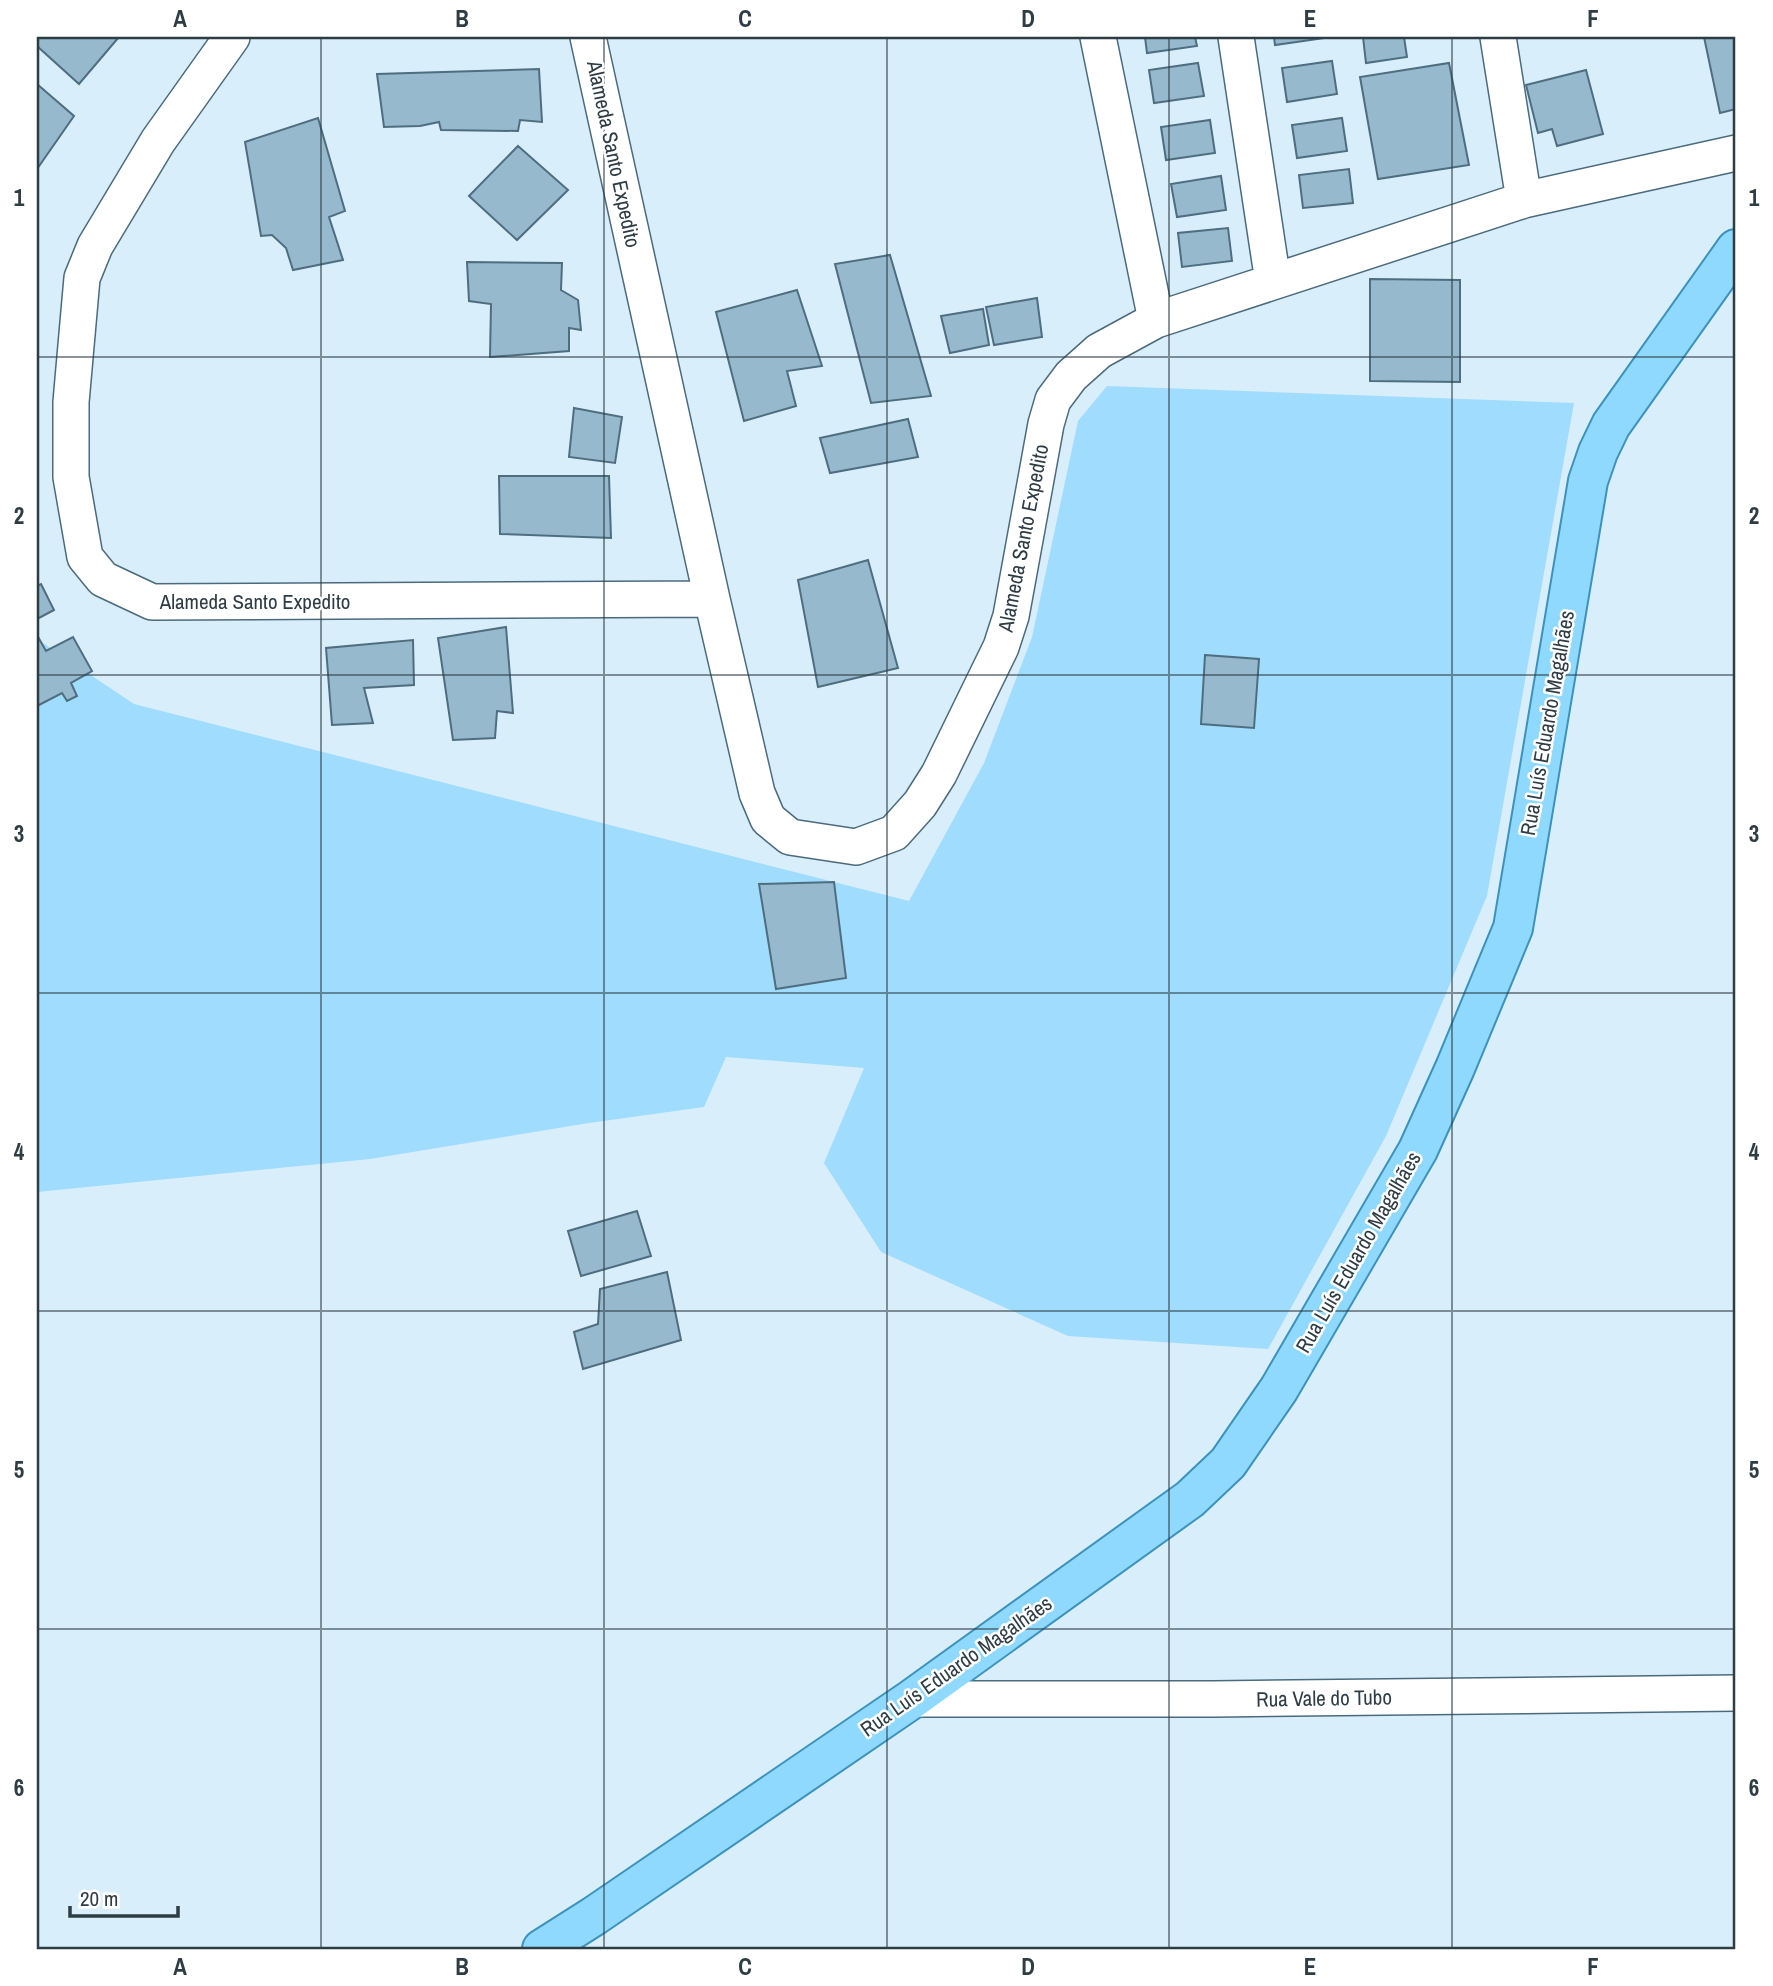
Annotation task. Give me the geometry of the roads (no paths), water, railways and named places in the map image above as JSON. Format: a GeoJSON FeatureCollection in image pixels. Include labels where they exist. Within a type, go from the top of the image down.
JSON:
{"type":"FeatureCollection","features":[{"type":"Feature","properties":{"kind":"main road","name":"Rua Luís Eduardo Magalhães"},"geometry":{"type":"LineString","coordinates":[[542,1949],[912,1699],[1189,1499],[1228,1463],[1279,1389],[1418,1150],[1455,1068],[1513,928],[1588,481],[1611,425],[1736,249]]}},
{"type":"Feature","properties":{"kind":"street","name":"Alameda Santo Expedito"},"geometry":{"type":"LineString","coordinates":[[232,37],[158,141],[95,246],[82,278],[71,402],[71,477],[85,557],[103,579],[152,602],[712,599]]}},
{"type":"Feature","properties":{"kind":"street","name":"Alameda Santo Expedito"},"geometry":{"type":"LineString","coordinates":[[589,37],[757,793],[768,819],[790,837],[856,847],[894,833],[920,804],[939,774],[1001,647],[1011,615],[1046,424],[1053,400],[1070,376],[1099,351],[1156,320],[1524,200],[1736,153]]}},
{"type":"Feature","properties":{"kind":"street"},"geometry":{"type":"LineString","coordinates":[[1098,37],[1156,320]]}},
{"type":"Feature","properties":{"kind":"street"},"geometry":{"type":"LineString","coordinates":[[1236,37],[1273,282]]}},
{"type":"Feature","properties":{"kind":"street"},"geometry":{"type":"LineString","coordinates":[[1497,37],[1524,200]]}},
{"type":"Feature","properties":{"kind":"street","name":"Rua Vale do Tubo"},"geometry":{"type":"LineString","coordinates":[[912,1699],[1241,1699],[1736,1693]]}}]}
